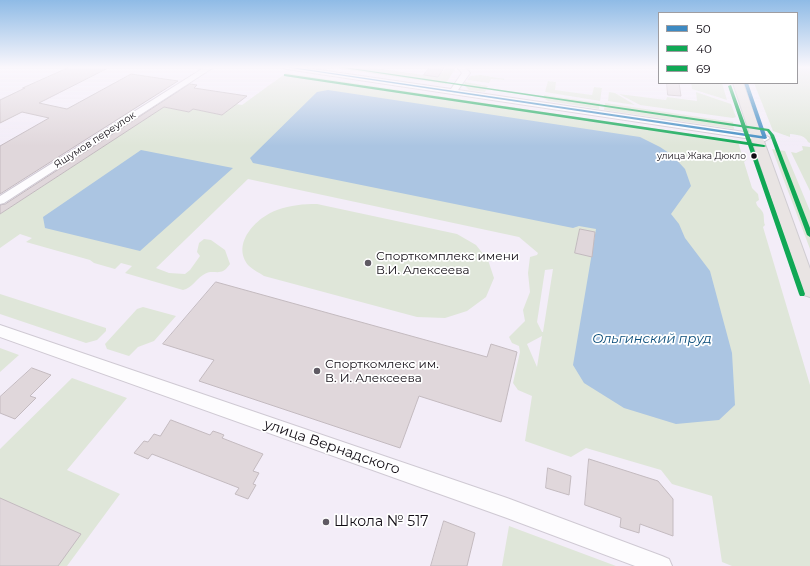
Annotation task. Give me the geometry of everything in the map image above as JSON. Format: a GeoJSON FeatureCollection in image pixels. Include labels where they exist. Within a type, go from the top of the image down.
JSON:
{"type":"FeatureCollection","features":[{"type":"Feature","properties":{"kind":"main road"},"geometry":{"type":"LineString","coordinates":[[742,93],[810,258]]}},
{"type":"Feature","properties":{"kind":"main road"},"geometry":{"type":"LineString","coordinates":[[749,93],[761,137],[810,291]]}},
{"type":"Feature","properties":{"kind":"street","name":"Яшумов переулок"},"geometry":{"type":"LineString","coordinates":[[0,201],[169,93]]}},
{"type":"Feature","properties":{"kind":"street"},"geometry":{"type":"LineString","coordinates":[[463,93],[761,137]]}},
{"type":"Feature","properties":{"kind":"street","name":"улица Вернадского"},"geometry":{"type":"LineString","coordinates":[[0,331],[506,508],[662,566]]}},
{"type":"Feature","properties":{"kind":"shaded area"},"geometry":{"type":"Polygon","coordinates":[[[258,93],[422,93],[738,142],[742,155],[747,159],[744,162],[752,188],[758,194],[759,200],[756,204],[763,214],[765,225],[763,227],[810,385],[810,566],[732,566],[722,562],[712,496],[672,484],[661,470],[586,448],[571,457],[525,441],[532,396],[518,390],[513,383],[520,352],[519,346],[512,343],[509,337],[525,321],[523,310],[530,292],[528,273],[530,257],[537,255],[538,253],[519,237],[248,179],[156,268],[169,273],[185,274],[190,270],[200,256],[197,252],[199,243],[204,239],[211,240],[225,250],[230,264],[223,271],[207,273],[200,277],[189,288],[183,290],[125,273],[132,266],[121,263],[115,269],[94,263],[90,260],[26,242],[32,238],[20,234],[0,248],[0,214],[164,107],[189,112],[193,109],[222,115],[236,104],[242,105],[258,93]],[[553,269],[545,270],[537,322],[543,332],[553,269]],[[542,336],[527,344],[537,367],[542,336]]]}},
{"type":"Feature","properties":{"kind":"shaded area"},"geometry":{"type":"Polygon","coordinates":[[[554,93],[592,95],[592,93],[601,93],[600,101],[554,93]]]}},
{"type":"Feature","properties":{"kind":"shaded area"},"geometry":{"type":"Polygon","coordinates":[[[609,93],[616,93],[635,105],[608,101],[609,93]]]}},
{"type":"Feature","properties":{"kind":"shaded area"},"geometry":{"type":"Polygon","coordinates":[[[696,93],[700,93],[731,104],[736,117],[733,118],[640,105],[619,94],[666,100],[667,97],[697,101],[696,93]]]}},
{"type":"Feature","properties":{"kind":"shaded area"},"geometry":{"type":"Polygon","coordinates":[[[706,93],[725,93],[727,100],[706,93]]]}},
{"type":"Feature","properties":{"kind":"shaded area"},"geometry":{"type":"Polygon","coordinates":[[[758,93],[810,93],[810,143],[801,136],[790,134],[790,137],[773,131],[758,93]]]}},
{"type":"Feature","properties":{"kind":"shaded area"},"geometry":{"type":"Polygon","coordinates":[[[544,95],[600,103],[599,109],[548,101],[543,98],[544,95]]]}},
{"type":"Feature","properties":{"kind":"shaded area"},"geometry":{"type":"Polygon","coordinates":[[[605,103],[733,122],[734,129],[604,110],[605,103]]]}},
{"type":"Feature","properties":{"kind":"shaded area"},"geometry":{"type":"Polygon","coordinates":[[[802,146],[810,147],[810,191],[791,152],[796,153],[803,150],[802,146]]]}},
{"type":"Feature","properties":{"kind":"shaded area"},"geometry":{"type":"Polygon","coordinates":[[[772,149],[785,151],[810,211],[810,249],[772,149]]]}},
{"type":"Feature","properties":{"kind":"shaded area","name":"Спорткомплекс имени В.И. Алексеева"},"geometry":{"type":"Polygon","coordinates":[[[317,204],[457,234],[476,245],[488,260],[494,278],[486,297],[467,311],[445,318],[417,317],[264,276],[249,266],[244,258],[244,240],[254,225],[277,210],[297,205],[317,204]]]}},
{"type":"Feature","properties":{"kind":"shaded area"},"geometry":{"type":"Polygon","coordinates":[[[0,294],[106,328],[106,331],[97,340],[86,343],[0,314],[0,294]]]}},
{"type":"Feature","properties":{"kind":"shaded area"},"geometry":{"type":"Polygon","coordinates":[[[143,307],[176,316],[154,341],[138,347],[129,356],[107,349],[105,344],[137,309],[143,307]]]}},
{"type":"Feature","properties":{"kind":"shaded area"},"geometry":{"type":"Polygon","coordinates":[[[0,348],[19,355],[0,372],[0,348]]]}},
{"type":"Feature","properties":{"kind":"shaded area"},"geometry":{"type":"Polygon","coordinates":[[[72,378],[127,398],[67,470],[120,494],[67,566],[0,566],[0,449],[72,378]]]}},
{"type":"Feature","properties":{"kind":"shaded area"},"geometry":{"type":"Polygon","coordinates":[[[509,526],[616,566],[502,566],[509,526]]]}},
{"type":"Feature","properties":{"kind":"water","name":"Ольгинский пруд"},"geometry":{"type":"Polygon","coordinates":[[[316,93],[351,93],[640,137],[660,147],[672,155],[685,169],[691,186],[671,214],[679,224],[685,238],[710,271],[732,353],[735,405],[719,420],[676,424],[624,408],[584,383],[573,365],[596,229],[579,226],[573,228],[253,163],[250,158],[316,93]]]}},
{"type":"Feature","properties":{"kind":"water"},"geometry":{"type":"Polygon","coordinates":[[[141,150],[233,168],[140,251],[45,228],[43,217],[141,150]]]}},
{"type":"Feature","properties":{"kind":"building"},"geometry":{"type":"Polygon","coordinates":[[[14,93],[58,93],[39,103],[67,109],[96,93],[158,93],[0,194],[0,146],[49,118],[22,112],[0,123],[0,100],[14,93]]]}},
{"type":"Feature","properties":{"kind":"building"},"geometry":{"type":"Polygon","coordinates":[[[175,93],[230,93],[247,96],[222,115],[193,109],[189,112],[164,107],[0,214],[0,205],[5,204],[175,93]]]}},
{"type":"Feature","properties":{"kind":"building"},"geometry":{"type":"Polygon","coordinates":[[[668,93],[681,93],[681,96],[668,95],[668,93]]]}},
{"type":"Feature","properties":{"kind":"building"},"geometry":{"type":"Polygon","coordinates":[[[580,229],[595,232],[592,257],[575,253],[580,229]]]}},
{"type":"Feature","properties":{"kind":"building","name":"Спорткомлекс им. В. И. Алексеева"},"geometry":{"type":"Polygon","coordinates":[[[216,282],[487,357],[491,344],[517,352],[501,422],[419,396],[400,448],[199,381],[214,360],[163,344],[216,282]]]}},
{"type":"Feature","properties":{"kind":"building"},"geometry":{"type":"Polygon","coordinates":[[[32,368],[51,375],[30,396],[36,398],[15,419],[0,413],[0,397],[32,368]]]}},
{"type":"Feature","properties":{"kind":"building"},"geometry":{"type":"Polygon","coordinates":[[[171,420],[210,435],[213,431],[219,433],[224,435],[222,438],[263,454],[253,471],[259,473],[253,484],[256,485],[248,499],[235,494],[239,488],[152,454],[148,459],[134,453],[144,441],[148,442],[154,434],[160,436],[171,420]]]}},
{"type":"Feature","properties":{"kind":"building"},"geometry":{"type":"Polygon","coordinates":[[[589,459],[658,481],[673,499],[673,536],[640,524],[639,533],[620,527],[621,518],[585,505],[589,459]]]}},
{"type":"Feature","properties":{"kind":"building"},"geometry":{"type":"Polygon","coordinates":[[[548,468],[571,476],[569,495],[546,488],[548,468]]]}},
{"type":"Feature","properties":{"kind":"building"},"geometry":{"type":"Polygon","coordinates":[[[0,498],[81,534],[58,566],[0,566],[0,498]]]}},
{"type":"Feature","properties":{"kind":"building"},"geometry":{"type":"Polygon","coordinates":[[[444,521],[475,533],[467,566],[431,566],[444,521]]]}},
{"type":"Feature","properties":{"kind":"transit line","name":"40"},"geometry":{"type":"LineString","coordinates":[[409,93],[764,146]]}},
{"type":"Feature","properties":{"kind":"transit line","name":"50"},"geometry":{"type":"LineString","coordinates":[[464,93],[765,138],[750,93]]}},
{"type":"Feature","properties":{"kind":"transit line","name":"69"},"geometry":{"type":"LineString","coordinates":[[519,93],[768,130],[772,135],[810,235]]}},
{"type":"Feature","properties":{"kind":"transit line","name":"40"},"geometry":{"type":"LineString","coordinates":[[733,93],[802,294]]}},
{"type":"Feature","properties":{"kind":"place","name":"улица Жака Дюкло"},"geometry":{"type":"Point","coordinates":[754,156]}},
{"type":"Feature","properties":{"kind":"place","name":"Спорткомплекс имени В.И. Алексеева"},"geometry":{"type":"Point","coordinates":[368,263]}},
{"type":"Feature","properties":{"kind":"place","name":"Спорткомлекс им. В. И. Алексеева"},"geometry":{"type":"Point","coordinates":[317,371]}},
{"type":"Feature","properties":{"kind":"place","name":"Школа № 517"},"geometry":{"type":"Point","coordinates":[326,522]}}]}
